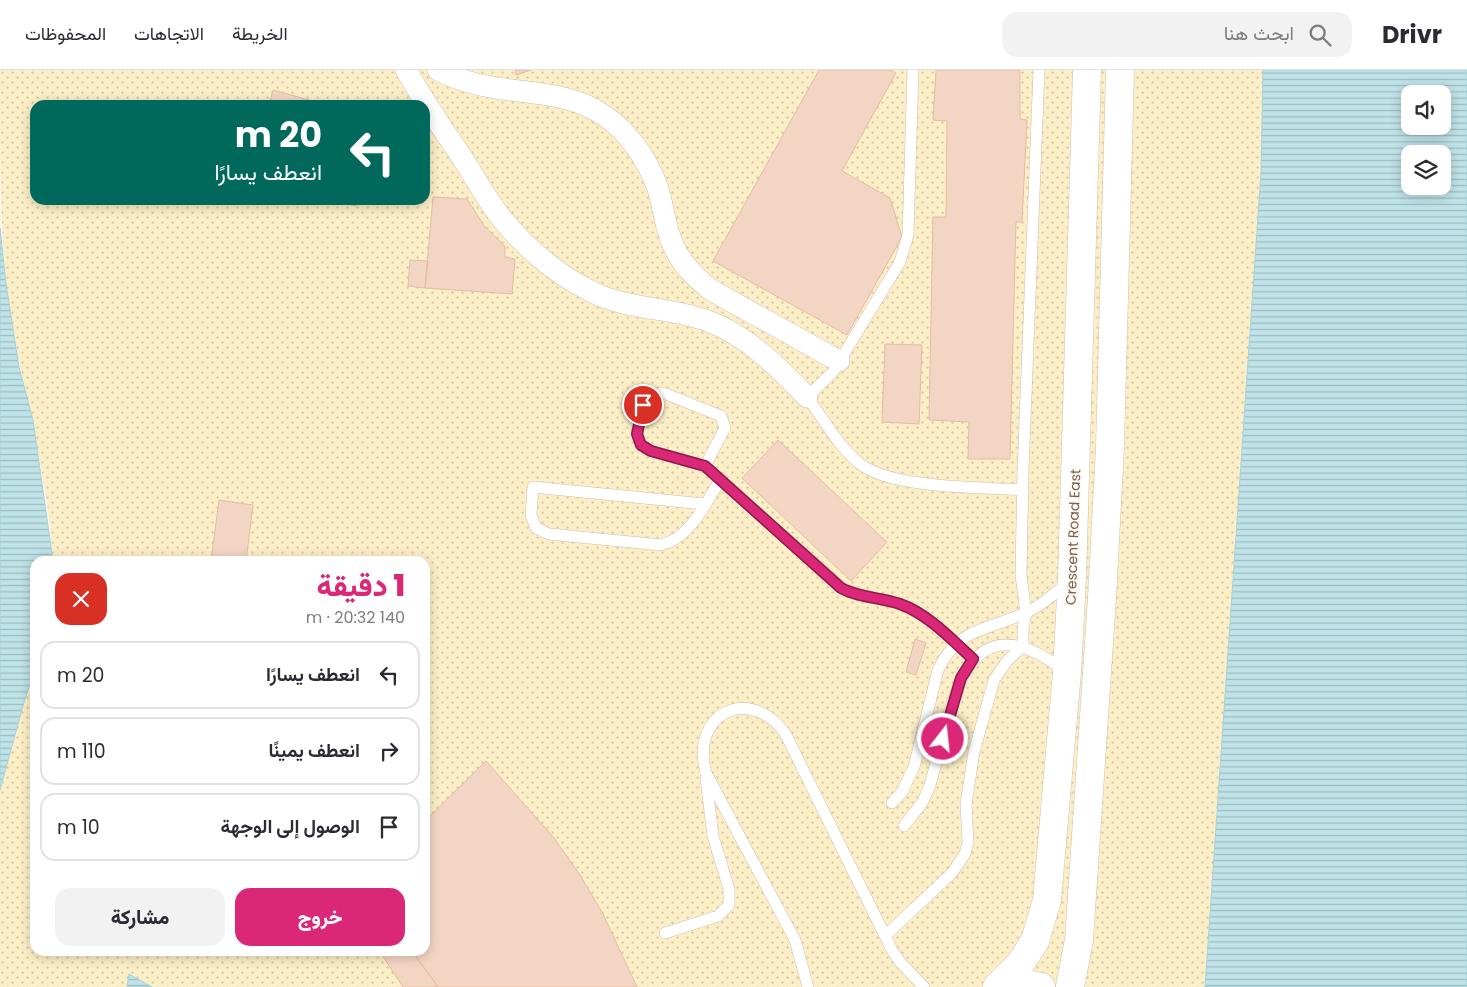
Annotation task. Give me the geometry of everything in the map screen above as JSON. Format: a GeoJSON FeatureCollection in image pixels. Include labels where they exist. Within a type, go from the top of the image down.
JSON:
{"type":"FeatureCollection","features":[{"type":"Feature","properties":{"kind":"main road","name":"Crescent Road East"},"geometry":{"type":"LineString","coordinates":[[998,987],[1025,956],[1035,941],[1044,917],[1067,672],[1072,578],[1087,70]]}},
{"type":"Feature","properties":{"kind":"main road"},"geometry":{"type":"LineString","coordinates":[[1070,987],[1079,940],[1102,598],[1116,296],[1120,70]]}},
{"type":"Feature","properties":{"kind":"main road"},"geometry":{"type":"LineString","coordinates":[[998,987],[1016,982],[1041,987]]}},
{"type":"Feature","properties":{"kind":"street"},"geometry":{"type":"LineString","coordinates":[[406,70],[424,100]]}},
{"type":"Feature","properties":{"kind":"street"},"geometry":{"type":"LineString","coordinates":[[438,70],[474,84],[574,99],[607,117],[633,144],[647,165],[658,189],[667,232],[684,265],[711,290],[839,361]]}},
{"type":"Feature","properties":{"kind":"street"},"geometry":{"type":"LineString","coordinates":[[430,110],[503,220],[548,264],[601,296],[631,306],[707,321],[745,341],[780,369],[807,397]]}},
{"type":"Feature","properties":{"kind":"street"},"geometry":{"type":"LineString","coordinates":[[745,341],[758,316]]}},
{"type":"Feature","properties":{"kind":"lane"},"geometry":{"type":"LineString","coordinates":[[913,70],[909,221],[905,248],[900,262],[839,361],[825,381],[807,397],[851,456],[859,464],[880,476],[904,481],[1023,490]]}},
{"type":"Feature","properties":{"kind":"lane"},"geometry":{"type":"LineString","coordinates":[[885,936],[952,873],[965,854],[968,842],[967,795],[976,743],[994,680],[1007,661],[1023,646],[1026,613],[1021,561],[1039,70]]}},
{"type":"Feature","properties":{"kind":"lane"},"geometry":{"type":"LineString","coordinates":[[705,466],[725,428],[721,416],[666,394],[660,393],[649,396],[643,405],[637,434],[641,445],[651,451],[705,466],[841,588],[857,595],[888,600],[910,609],[931,622],[973,659]]}},
{"type":"Feature","properties":{"kind":"lane"},"geometry":{"type":"LineString","coordinates":[[704,504],[533,487],[531,515],[536,528],[549,534],[661,545],[679,538],[704,504],[721,479]]}},
{"type":"Feature","properties":{"kind":"lane"},"geometry":{"type":"LineString","coordinates":[[892,803],[902,792],[914,767],[938,670],[955,643],[971,632],[1026,613],[1050,597],[1072,578]]}},
{"type":"Feature","properties":{"kind":"lane"},"geometry":{"type":"LineString","coordinates":[[904,826],[922,803],[929,788],[961,678],[973,659],[992,647],[1002,644],[1023,646],[1067,672]]}},
{"type":"Feature","properties":{"kind":"lane"},"geometry":{"type":"LineString","coordinates":[[665,933],[718,916],[729,905],[729,889],[712,836],[706,773],[701,756],[703,739],[712,724],[726,713],[742,708],[760,710],[775,719],[785,733],[885,936],[900,962],[924,987]]}},
{"type":"Feature","properties":{"kind":"lane"},"geometry":{"type":"LineString","coordinates":[[706,773],[795,940],[808,987]]}},
{"type":"Feature","properties":{"kind":"sand"},"geometry":{"type":"Polygon","coordinates":[[[0,70],[1263,70],[1261,172],[1205,987],[0,987],[0,790],[30,684],[30,956],[430,956],[430,556],[53,556],[50,526],[39,457],[11,320],[6,285],[0,151],[0,70]]]}},
{"type":"Feature","properties":{"kind":"water"},"geometry":{"type":"Polygon","coordinates":[[[1263,70],[1467,70],[1467,987],[1205,987],[1261,172],[1263,70]]]}},
{"type":"Feature","properties":{"kind":"water"},"geometry":{"type":"Polygon","coordinates":[[[0,228],[6,284],[19,367],[33,420],[52,556],[30,556],[30,684],[0,790],[0,228]]]}},
{"type":"Feature","properties":{"kind":"water"},"geometry":{"type":"Polygon","coordinates":[[[129,974],[152,987],[127,987],[129,974]]]}},
{"type":"Feature","properties":{"kind":"building"},"geometry":{"type":"Polygon","coordinates":[[[515,70],[531,70],[516,75],[515,70]]]}},
{"type":"Feature","properties":{"kind":"building"},"geometry":{"type":"Polygon","coordinates":[[[819,70],[890,70],[896,73],[842,171],[890,198],[902,237],[847,335],[713,261],[819,70]]]}},
{"type":"Feature","properties":{"kind":"building"},"geometry":{"type":"Polygon","coordinates":[[[936,70],[1020,70],[1020,119],[1027,120],[1022,222],[1016,222],[1010,459],[968,459],[969,422],[929,420],[933,217],[946,217],[947,121],[933,120],[936,70]]]}},
{"type":"Feature","properties":{"kind":"building"},"geometry":{"type":"Polygon","coordinates":[[[273,90],[309,100],[270,100],[273,90]]]}},
{"type":"Feature","properties":{"kind":"building"},"geometry":{"type":"Polygon","coordinates":[[[433,197],[467,199],[485,227],[505,246],[505,257],[515,259],[512,294],[425,288],[433,197]]]}},
{"type":"Feature","properties":{"kind":"building"},"geometry":{"type":"Polygon","coordinates":[[[410,260],[428,261],[425,288],[408,286],[410,260]]]}},
{"type":"Feature","properties":{"kind":"building"},"geometry":{"type":"Polygon","coordinates":[[[885,344],[922,345],[919,424],[882,422],[885,344]]]}},
{"type":"Feature","properties":{"kind":"building"},"geometry":{"type":"Polygon","coordinates":[[[778,440],[887,542],[851,581],[742,478],[778,440]]]}},
{"type":"Feature","properties":{"kind":"building"},"geometry":{"type":"Polygon","coordinates":[[[219,500],[253,505],[247,556],[212,556],[219,500]]]}},
{"type":"Feature","properties":{"kind":"building"},"geometry":{"type":"Polygon","coordinates":[[[915,639],[926,643],[916,675],[906,672],[915,639]]]}},
{"type":"Feature","properties":{"kind":"building"},"geometry":{"type":"Polygon","coordinates":[[[486,761],[554,838],[580,875],[603,914],[637,987],[438,987],[416,956],[430,956],[430,816],[486,761]]]}},
{"type":"Feature","properties":{"kind":"building"},"geometry":{"type":"Polygon","coordinates":[[[383,956],[416,956],[438,987],[403,987],[383,956]]]}},
{"type":"Feature","properties":{"kind":"route"},"geometry":{"type":"LineString","coordinates":[[643,405],[637,434],[638,440],[645,449],[705,466],[841,588],[857,595],[888,600],[917,612],[973,659],[961,678],[943,739]]}}]}
